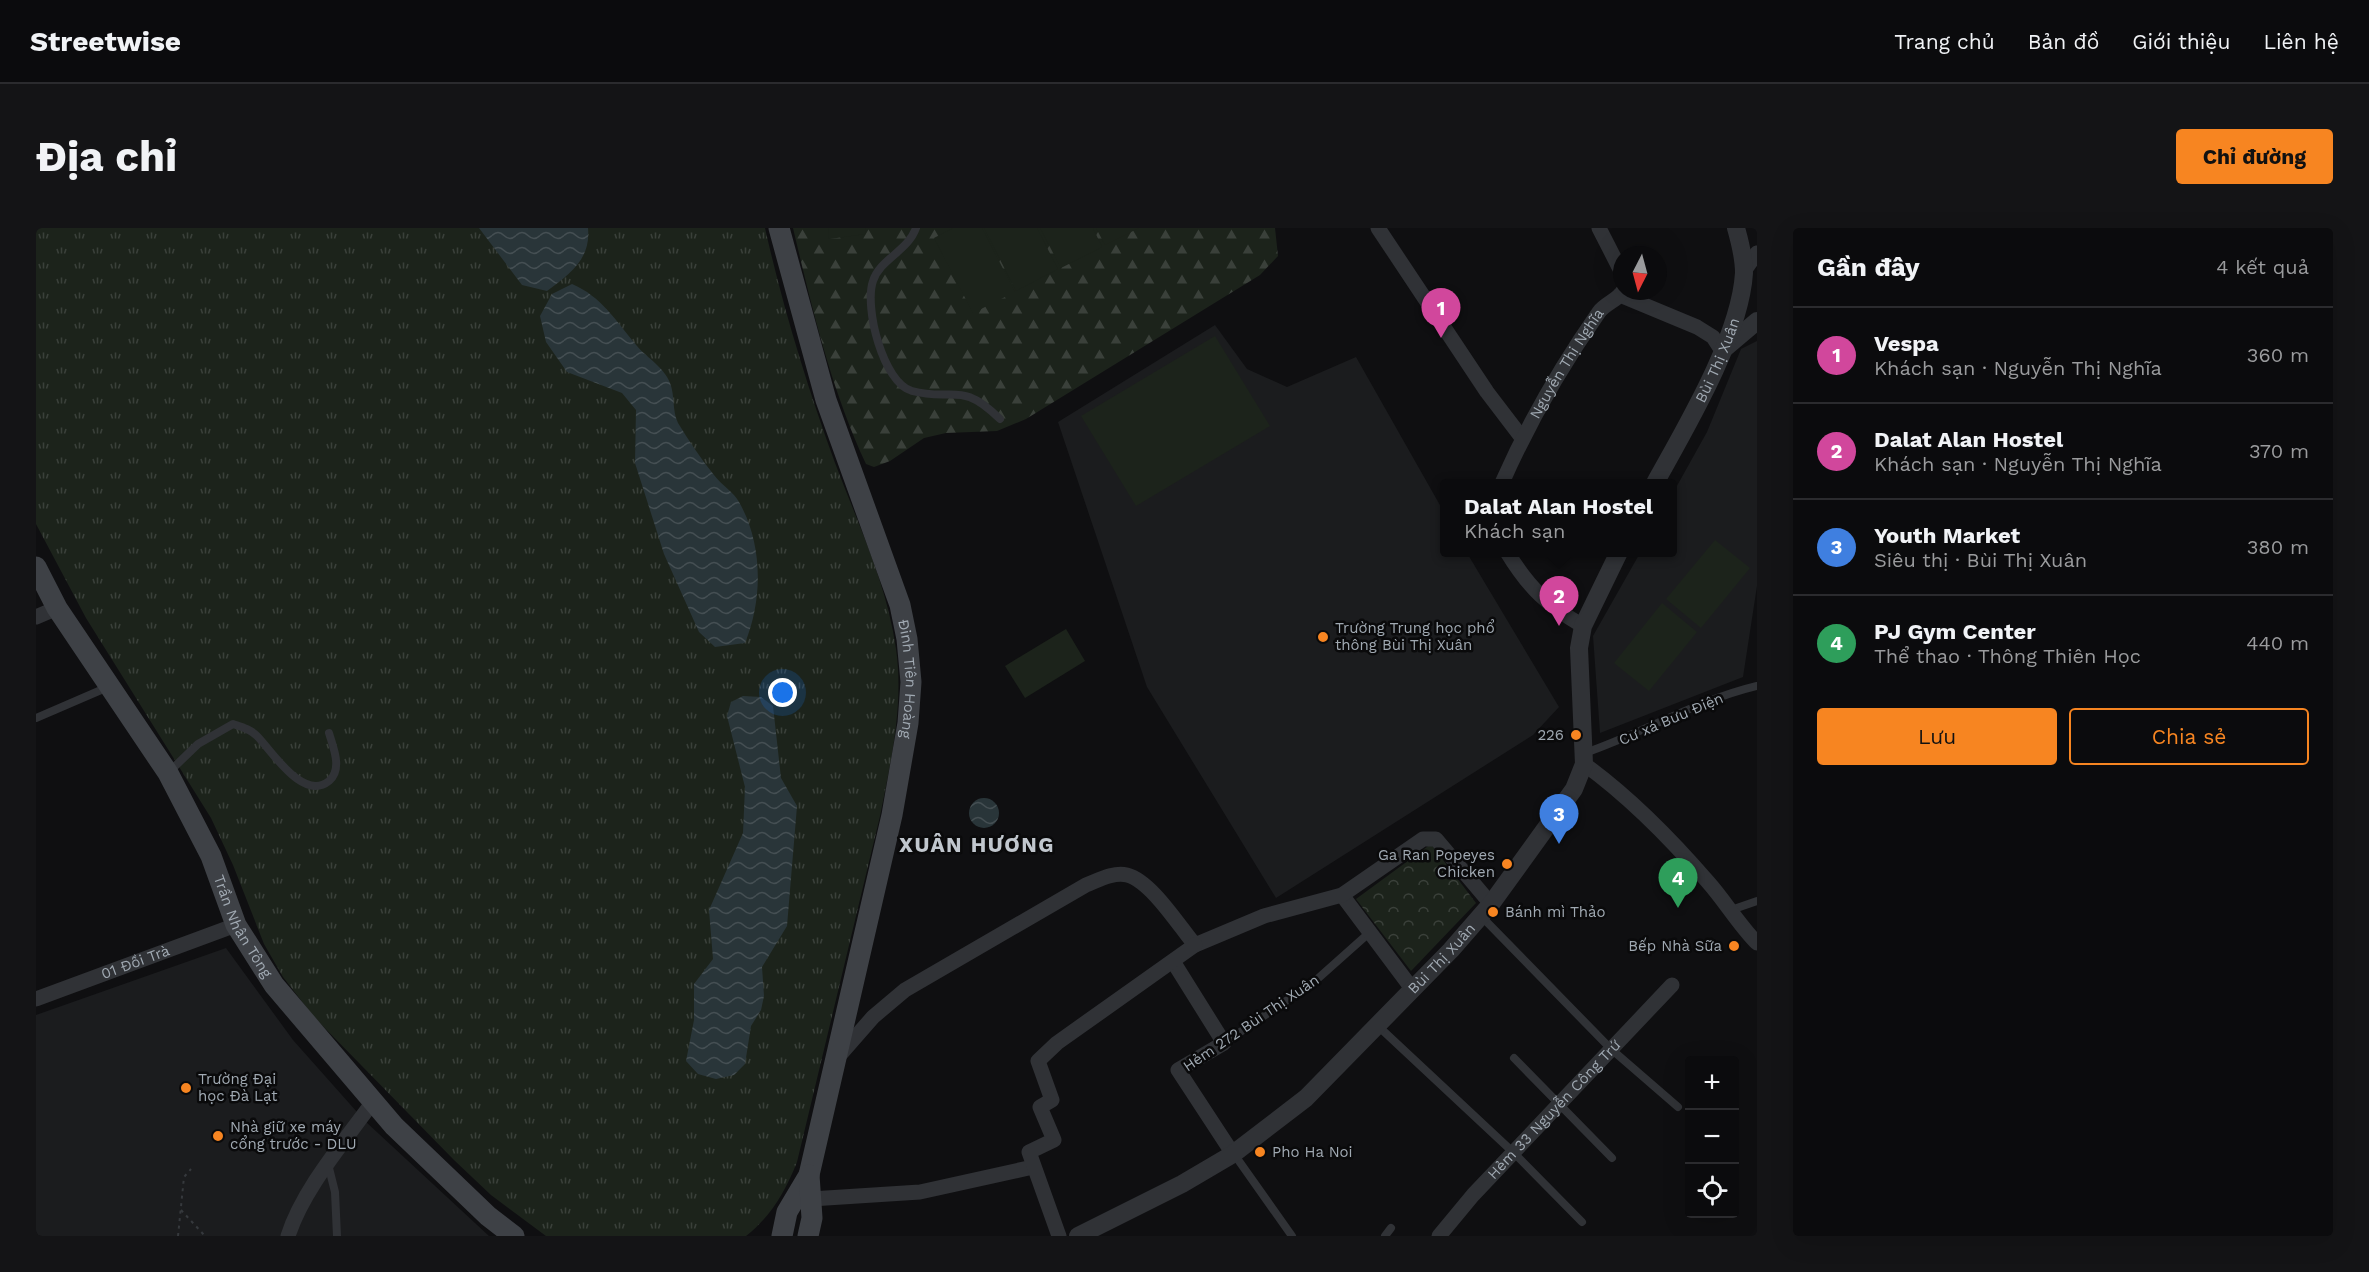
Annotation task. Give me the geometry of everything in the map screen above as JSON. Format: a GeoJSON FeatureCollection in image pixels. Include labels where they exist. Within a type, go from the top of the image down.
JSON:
{"type":"FeatureCollection","features":[{"type":"Feature","properties":{"kind":"main road","name":"Đinh Tiên Hoàng"},"geometry":{"type":"LineString","coordinates":[[779,228],[826,400],[900,605],[908,639],[911,682],[908,723],[892,815],[860,947],[838,1057],[809,1175],[787,1212],[782,1236]]}},
{"type":"Feature","properties":{"kind":"main road","name":"Trần Nhân Tông"},"geometry":{"type":"LineString","coordinates":[[36,567],[57,608],[168,773],[211,856],[236,925],[274,985],[372,1103],[488,1216],[514,1236]]}},
{"type":"Feature","properties":{"kind":"main road","name":"Đinh Tiên Hoàng"},"geometry":{"type":"LineString","coordinates":[[808,1236],[812,1218],[809,1175]]}},
{"type":"Feature","properties":{"kind":"street","name":"Nguyễn Thị Nghĩa"},"geometry":{"type":"LineString","coordinates":[[1378,228],[1487,392],[1522,438]]}},
{"type":"Feature","properties":{"kind":"street"},"geometry":{"type":"LineString","coordinates":[[1599,228],[1613,255]]}},
{"type":"Feature","properties":{"kind":"street","name":"Bùi Thị Xuân"},"geometry":{"type":"LineString","coordinates":[[1657,479],[1698,406],[1740,303],[1744,271],[1736,228]]}},
{"type":"Feature","properties":{"kind":"street"},"geometry":{"type":"LineString","coordinates":[[1744,271],[1757,253]]}},
{"type":"Feature","properties":{"kind":"street","name":"Nguyễn Thị Nghĩa"},"geometry":{"type":"LineString","coordinates":[[1504,479],[1522,438],[1599,312],[1613,298]]}},
{"type":"Feature","properties":{"kind":"street","name":"Nguyễn Thị Nghĩa"},"geometry":{"type":"LineString","coordinates":[[1637,300],[1697,327],[1713,337],[1722,351]]}},
{"type":"Feature","properties":{"kind":"street"},"geometry":{"type":"LineString","coordinates":[[1722,351],[1757,321]]}},
{"type":"Feature","properties":{"kind":"street"},"geometry":{"type":"LineString","coordinates":[[1510,557],[1525,582],[1550,606],[1583,626]]}},
{"type":"Feature","properties":{"kind":"street","name":"Bùi Thị Xuân"},"geometry":{"type":"LineString","coordinates":[[1078,1236],[1182,1184],[1233,1154],[1306,1098],[1413,990],[1486,910],[1569,798],[1584,758],[1578,671],[1579,648],[1583,626],[1617,557]]}},
{"type":"Feature","properties":{"kind":"street"},"geometry":{"type":"LineString","coordinates":[[36,617],[57,608]]}},
{"type":"Feature","properties":{"kind":"street"},"geometry":{"type":"LineString","coordinates":[[1584,758],[1656,824],[1757,943]]}},
{"type":"Feature","properties":{"kind":"street"},"geometry":{"type":"LineString","coordinates":[[1059,1236],[1029,1152],[1054,1140],[1040,1107],[1052,1100],[1038,1061],[1057,1043],[1173,963],[1195,945],[1272,914],[1342,895],[1423,839],[1436,839],[1486,910]]}},
{"type":"Feature","properties":{"kind":"street"},"geometry":{"type":"LineString","coordinates":[[838,1057],[879,1011],[904,990],[1086,885],[1111,875],[1126,875],[1140,881],[1195,945]]}},
{"type":"Feature","properties":{"kind":"street"},"geometry":{"type":"LineString","coordinates":[[1342,895],[1413,990]]}},
{"type":"Feature","properties":{"kind":"street","name":"01 Đồi Trà"},"geometry":{"type":"LineString","coordinates":[[36,999],[236,925]]}},
{"type":"Feature","properties":{"kind":"street"},"geometry":{"type":"LineString","coordinates":[[1173,963],[1224,1043]]}},
{"type":"Feature","properties":{"kind":"street","name":"Hẻm 33 Nguyễn Công Trứ"},"geometry":{"type":"LineString","coordinates":[[1439,1236],[1473,1195],[1515,1154],[1672,985]]}},
{"type":"Feature","properties":{"kind":"street","name":"Hẻm 272 Bùi Thị Xuân"},"geometry":{"type":"LineString","coordinates":[[1224,1043],[1178,1070],[1233,1154]]}},
{"type":"Feature","properties":{"kind":"street"},"geometry":{"type":"LineString","coordinates":[[288,1236],[292,1222],[328,1164],[372,1103]]}},
{"type":"Feature","properties":{"kind":"street"},"geometry":{"type":"LineString","coordinates":[[811,1199],[920,1192],[1033,1167]]}},
{"type":"Feature","properties":{"kind":"lane"},"geometry":{"type":"LineString","coordinates":[[916,228],[909,242],[885,263],[873,278],[870,305],[873,324],[886,360],[896,381],[911,390],[959,393],[984,403],[1000,419]]}},
{"type":"Feature","properties":{"kind":"lane","name":"Cư xá Bưu Điện"},"geometry":{"type":"LineString","coordinates":[[1584,758],[1737,691],[1757,686]]}},
{"type":"Feature","properties":{"kind":"lane"},"geometry":{"type":"LineString","coordinates":[[36,718],[108,687]]}},
{"type":"Feature","properties":{"kind":"lane"},"geometry":{"type":"LineString","coordinates":[[168,773],[198,744],[233,724],[249,729],[275,758],[304,784],[322,786],[331,779],[336,768],[336,755],[329,733]]}},
{"type":"Feature","properties":{"kind":"lane"},"geometry":{"type":"LineString","coordinates":[[1731,910],[1757,902]]}},
{"type":"Feature","properties":{"kind":"lane"},"geometry":{"type":"LineString","coordinates":[[1486,910],[1611,1049],[1678,1107]]}},
{"type":"Feature","properties":{"kind":"lane","name":"Hẻm 272 Bùi Thị Xuân"},"geometry":{"type":"LineString","coordinates":[[1224,1043],[1314,982],[1369,933]]}},
{"type":"Feature","properties":{"kind":"lane"},"geometry":{"type":"LineString","coordinates":[[1378,1026],[1515,1154],[1582,1222]]}},
{"type":"Feature","properties":{"kind":"lane"},"geometry":{"type":"LineString","coordinates":[[1514,1058],[1612,1158]]}},
{"type":"Feature","properties":{"kind":"lane"},"geometry":{"type":"LineString","coordinates":[[1233,1154],[1292,1236]]}},
{"type":"Feature","properties":{"kind":"lane"},"geometry":{"type":"LineString","coordinates":[[328,1164],[335,1191],[337,1236]]}},
{"type":"Feature","properties":{"kind":"lane"},"geometry":{"type":"LineString","coordinates":[[1385,1236],[1391,1228]]}},
{"type":"Feature","properties":{"kind":"path"},"geometry":{"type":"LineString","coordinates":[[178,1236],[184,1178],[191,1169]]}},
{"type":"Feature","properties":{"kind":"path"},"geometry":{"type":"LineString","coordinates":[[181,1210],[205,1236]]}},
{"type":"Feature","properties":{"kind":"shaded area","name":"Trường Trung học phổ thông Bùi Thị Xuân"},"geometry":{"type":"Polygon","coordinates":[[[1215,325],[1247,369],[1287,387],[1356,357],[1440,505],[1440,557],[1469,557],[1559,707],[1533,735],[1276,898],[1147,687],[1058,422],[1215,325]]]}},
{"type":"Feature","properties":{"kind":"shaded area"},"geometry":{"type":"Polygon","coordinates":[[[1757,341],[1757,586],[1743,677],[1600,733],[1593,636],[1638,557],[1677,557],[1677,486],[1707,432],[1741,349],[1757,341]]]}},
{"type":"Feature","properties":{"kind":"shaded area","name":"Trường Đại học Đà Lạt"},"geometry":{"type":"Polygon","coordinates":[[[226,948],[293,1040],[365,1121],[489,1236],[36,1236],[36,1015],[226,948]]]}},
{"type":"Feature","properties":{"kind":"green space"},"geometry":{"type":"Polygon","coordinates":[[[36,228],[765,228],[805,376],[835,463],[871,554],[886,601],[896,649],[898,691],[895,733],[880,816],[797,1162],[777,1202],[746,1236],[546,1236],[491,1195],[454,1160],[314,1017],[283,977],[264,944],[233,865],[211,818],[86,618],[36,524],[36,228]]]}},
{"type":"Feature","properties":{"kind":"green space"},"geometry":{"type":"Polygon","coordinates":[[[793,228],[1275,228],[1278,256],[1260,275],[1026,419],[997,431],[946,433],[924,438],[890,461],[874,467],[866,464],[842,407],[815,318],[793,228]]]}},
{"type":"Feature","properties":{"kind":"green space"},"geometry":{"type":"Polygon","coordinates":[[[828,228],[865,228],[866,234],[829,239],[828,228]]]}},
{"type":"Feature","properties":{"kind":"green space"},"geometry":{"type":"Polygon","coordinates":[[[953,228],[982,228],[1015,292],[973,313],[934,238],[953,228]]]}},
{"type":"Feature","properties":{"kind":"green space"},"geometry":{"type":"Polygon","coordinates":[[[984,228],[1037,228],[1058,269],[1016,291],[984,228]]]}},
{"type":"Feature","properties":{"kind":"green space"},"geometry":{"type":"Polygon","coordinates":[[[1040,228],[1093,228],[1102,247],[1061,268],[1040,228]]]}},
{"type":"Feature","properties":{"kind":"green space"},"geometry":{"type":"Polygon","coordinates":[[[1096,228],[1139,228],[1105,245],[1096,228]]]}},
{"type":"Feature","properties":{"kind":"green space"},"geometry":{"type":"Polygon","coordinates":[[[1215,336],[1270,426],[1136,506],[1081,416],[1215,336]]]}},
{"type":"Feature","properties":{"kind":"green space"},"geometry":{"type":"Polygon","coordinates":[[[1715,540],[1750,568],[1701,628],[1666,599],[1715,540]]]}},
{"type":"Feature","properties":{"kind":"green space"},"geometry":{"type":"Polygon","coordinates":[[[1662,603],[1697,632],[1649,691],[1614,663],[1662,603]]]}},
{"type":"Feature","properties":{"kind":"green space"},"geometry":{"type":"Polygon","coordinates":[[[1066,629],[1085,661],[1025,698],[1005,666],[1066,629]]]}},
{"type":"Feature","properties":{"kind":"green space"},"geometry":{"type":"Polygon","coordinates":[[[1431,844],[1476,903],[1411,971],[1356,899],[1431,844]]]}},
{"type":"Feature","properties":{"kind":"water"},"geometry":{"type":"Polygon","coordinates":[[[479,228],[588,228],[588,239],[586,249],[577,265],[547,291],[522,285],[479,228]]]}},
{"type":"Feature","properties":{"kind":"water"},"geometry":{"type":"Polygon","coordinates":[[[572,284],[592,295],[637,346],[664,372],[672,388],[678,423],[709,469],[737,498],[747,518],[753,536],[758,572],[755,608],[745,643],[715,647],[699,632],[664,554],[635,463],[636,410],[622,393],[567,372],[546,342],[540,316],[552,294],[572,284]]]}},
{"type":"Feature","properties":{"kind":"water"},"geometry":{"type":"Polygon","coordinates":[[[743,696],[761,697],[773,706],[781,778],[797,806],[787,926],[762,967],[764,996],[761,1010],[751,1026],[745,1064],[734,1075],[716,1079],[698,1074],[686,1061],[694,1020],[694,984],[713,959],[709,910],[743,833],[745,787],[727,716],[731,702],[743,696]]]}},
{"type":"Feature","properties":{"kind":"water"},"geometry":{"type":"Polygon","coordinates":[[[984,798],[995,802],[999,813],[995,824],[984,828],[973,824],[969,813],[973,802],[984,798]]]}},
{"type":"Feature","properties":{"kind":"place","name":"Vespa"},"geometry":{"type":"Point","coordinates":[1441,338]}},
{"type":"Feature","properties":{"kind":"place","name":"Dalat Alan Hostel"},"geometry":{"type":"Point","coordinates":[1559,626]}},
{"type":"Feature","properties":{"kind":"place","name":"Trường Trung học phổ thông Bùi Thị Xuân"},"geometry":{"type":"Point","coordinates":[1323,637]}},
{"type":"Feature","properties":{"kind":"place","name":"226"},"geometry":{"type":"Point","coordinates":[1576,735]}},
{"type":"Feature","properties":{"kind":"place","name":"Youth Market"},"geometry":{"type":"Point","coordinates":[1559,844]}},
{"type":"Feature","properties":{"kind":"place","name":"Ga Ran Popeyes Chicken"},"geometry":{"type":"Point","coordinates":[1507,864]}},
{"type":"Feature","properties":{"kind":"place","name":"PJ Gym Center"},"geometry":{"type":"Point","coordinates":[1678,908]}},
{"type":"Feature","properties":{"kind":"place","name":"Bánh mì Thảo"},"geometry":{"type":"Point","coordinates":[1493,912]}},
{"type":"Feature","properties":{"kind":"place","name":"Bếp Nhà Sữa"},"geometry":{"type":"Point","coordinates":[1734,946]}},
{"type":"Feature","properties":{"kind":"place","name":"Trường Đại học Đà Lạt"},"geometry":{"type":"Point","coordinates":[186,1088]}},
{"type":"Feature","properties":{"kind":"place","name":"Nhà giữ xe máy cổng trước - DLU"},"geometry":{"type":"Point","coordinates":[218,1136]}},
{"type":"Feature","properties":{"kind":"place","name":"Pho Ha Noi"},"geometry":{"type":"Point","coordinates":[1260,1152]}},
{"type":"Feature","properties":{"kind":"district","name":"XUÂN HƯƠNG"},"geometry":{"type":"Point","coordinates":[977,844]}}]}
